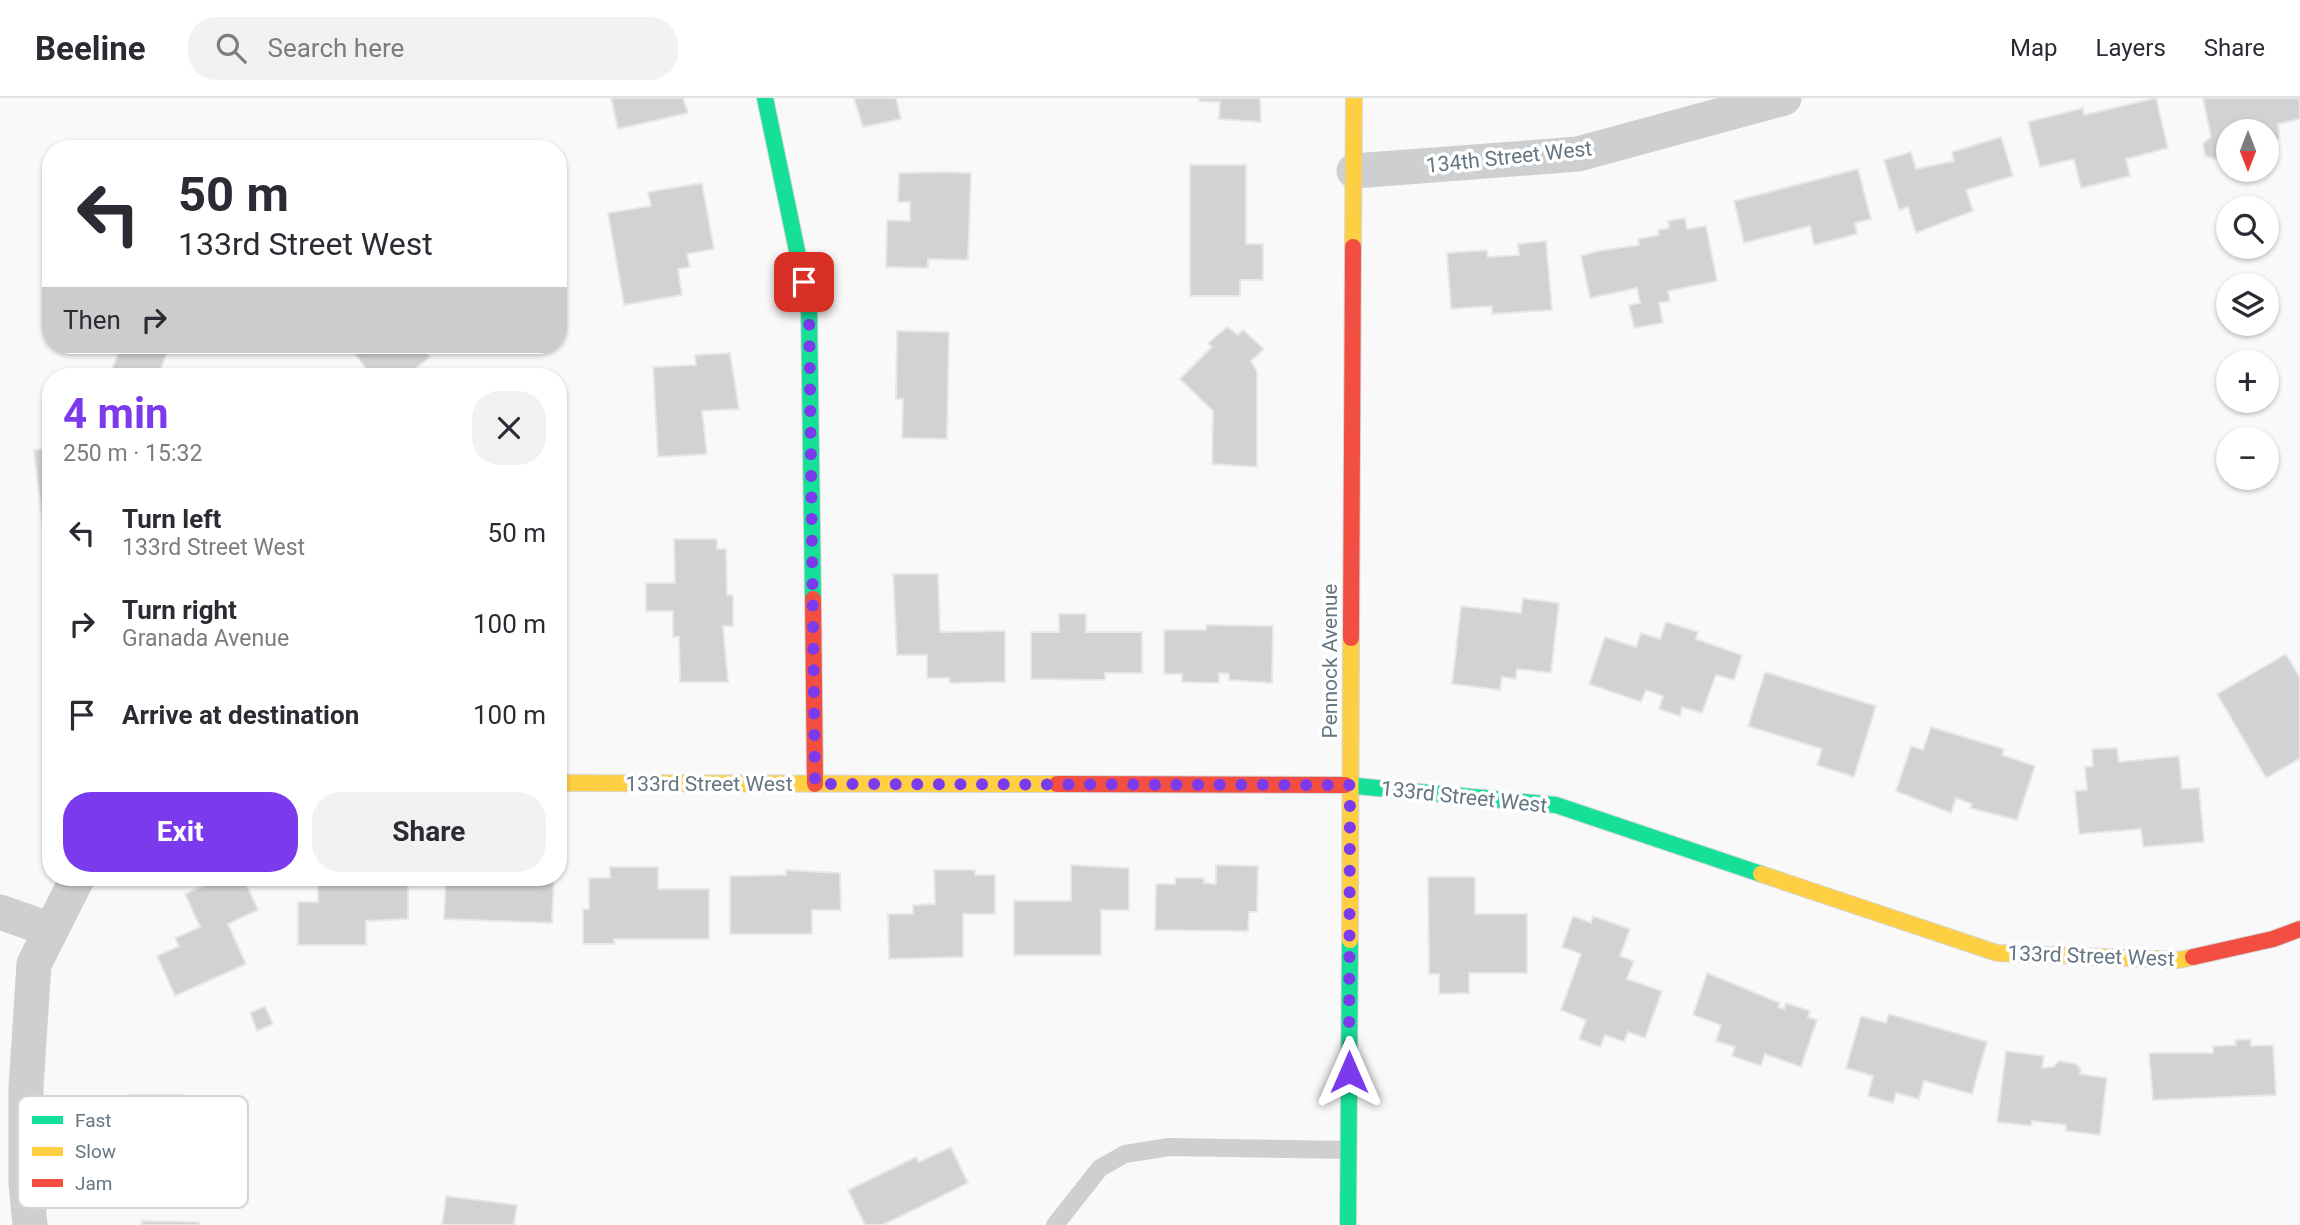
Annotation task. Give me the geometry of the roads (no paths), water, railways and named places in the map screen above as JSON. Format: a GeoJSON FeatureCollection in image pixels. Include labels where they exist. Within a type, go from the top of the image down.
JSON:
{"type":"FeatureCollection","features":[{"type":"Feature","properties":{"kind":"street"},"geometry":{"type":"LineString","coordinates":[[765,98],[809,308],[815,784]]}},
{"type":"Feature","properties":{"kind":"street","name":"Pennock Avenue"},"geometry":{"type":"LineString","coordinates":[[1348,1225],[1354,98]]}},
{"type":"Feature","properties":{"kind":"street","name":"134th Street West"},"geometry":{"type":"LineString","coordinates":[[1354,171],[1578,154],[1784,98]]}},
{"type":"Feature","properties":{"kind":"street","name":"133rd Street West"},"geometry":{"type":"LineString","coordinates":[[567,783],[1350,785],[1556,805],[1997,953],[2179,960],[2273,939],[2300,929]]}},
{"type":"Feature","properties":{"kind":"street"},"geometry":{"type":"LineString","coordinates":[[26,1096],[34,964],[73,886]]}},
{"type":"Feature","properties":{"kind":"street"},"geometry":{"type":"LineString","coordinates":[[0,912],[51,930]]}},
{"type":"Feature","properties":{"kind":"lane"},"geometry":{"type":"LineString","coordinates":[[1055,1225],[1100,1168],[1125,1154],[1169,1147],[1348,1150]]}}]}
